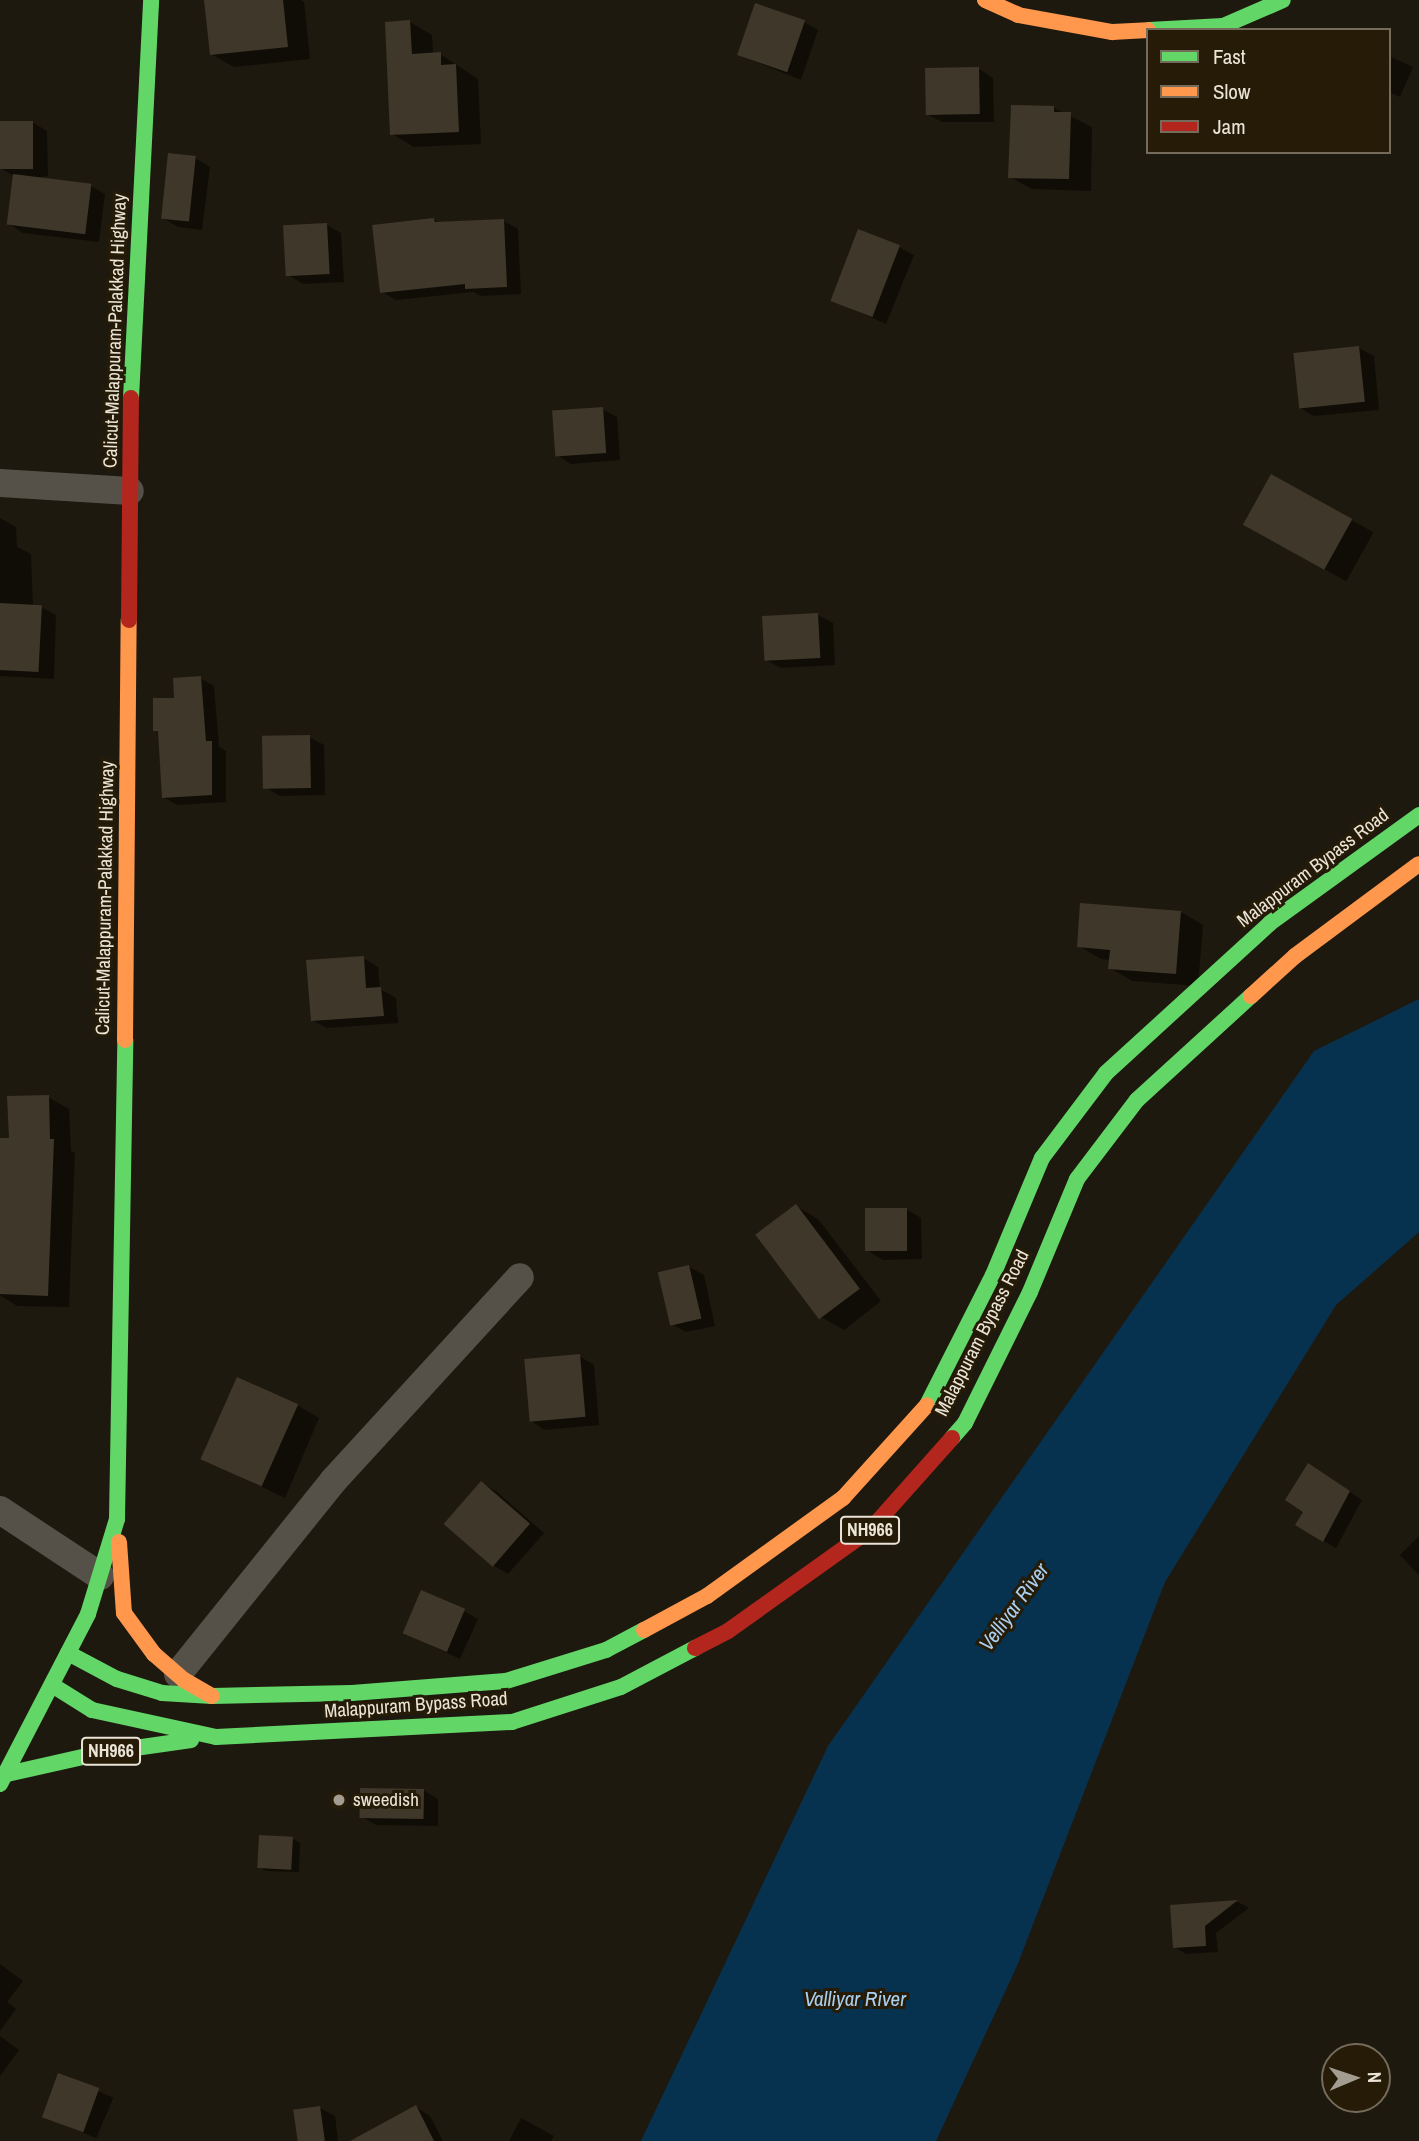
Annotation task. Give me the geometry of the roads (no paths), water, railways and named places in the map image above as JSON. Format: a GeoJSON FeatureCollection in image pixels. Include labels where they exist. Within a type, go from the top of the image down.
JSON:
{"type":"FeatureCollection","features":[{"type":"Feature","properties":{"kind":"highway","name":"Calicut-Malappuram-Palakkad Highway"},"geometry":{"type":"LineString","coordinates":[[4,1779],[88,1614],[117,1519],[131,348],[151,46],[151,0]]}},
{"type":"Feature","properties":{"kind":"highway"},"geometry":{"type":"LineString","coordinates":[[985,0],[1018,15],[1112,32],[1146,30]]}},
{"type":"Feature","properties":{"kind":"highway"},"geometry":{"type":"LineString","coordinates":[[1186,28],[1223,26],[1283,0]]}},
{"type":"Feature","properties":{"kind":"highway","name":"Malappuram Bypass Road"},"geometry":{"type":"LineString","coordinates":[[68,1653],[117,1679],[162,1693],[212,1696],[403,1690],[506,1681],[606,1650],[707,1596],[844,1499],[931,1400],[993,1275],[1042,1158],[1106,1073],[1270,923],[1419,815]]}},
{"type":"Feature","properties":{"kind":"highway","name":"Malappuram Bypass Road"},"geometry":{"type":"LineString","coordinates":[[52,1685],[92,1710],[216,1737],[512,1722],[621,1688],[728,1630],[871,1529],[964,1423],[1030,1292],[1077,1179],[1137,1100],[1295,956],[1419,864]]}},
{"type":"Feature","properties":{"kind":"highway"},"geometry":{"type":"LineString","coordinates":[[117,1519],[124,1613],[154,1654],[178,1674],[212,1696]]}},
{"type":"Feature","properties":{"kind":"highway","name":"NH966"},"geometry":{"type":"LineString","coordinates":[[4,1779],[100,1752],[216,1737]]}},
{"type":"Feature","properties":{"kind":"street"},"geometry":{"type":"LineString","coordinates":[[0,483],[130,491]]}},
{"type":"Feature","properties":{"kind":"street"},"geometry":{"type":"LineString","coordinates":[[178,1674],[334,1480],[520,1277]]}},
{"type":"Feature","properties":{"kind":"street"},"geometry":{"type":"LineString","coordinates":[[0,1510],[100,1576]]}},
{"type":"Feature","properties":{"kind":"water","name":"Valliyar River"},"geometry":{"type":"Polygon","coordinates":[[[1419,999],[1419,1232],[1336,1305],[1165,1582],[1017,1966],[936,2141],[641,2141],[828,1746],[1314,1051],[1419,999]]]}},
{"type":"Feature","properties":{"kind":"place","name":"sweedish"},"geometry":{"type":"Point","coordinates":[339,1800]}},
{"type":"Feature","properties":{"kind":"water label","name":"Velliyar River"},"geometry":{"type":"Point","coordinates":[1014,1607]}}]}
